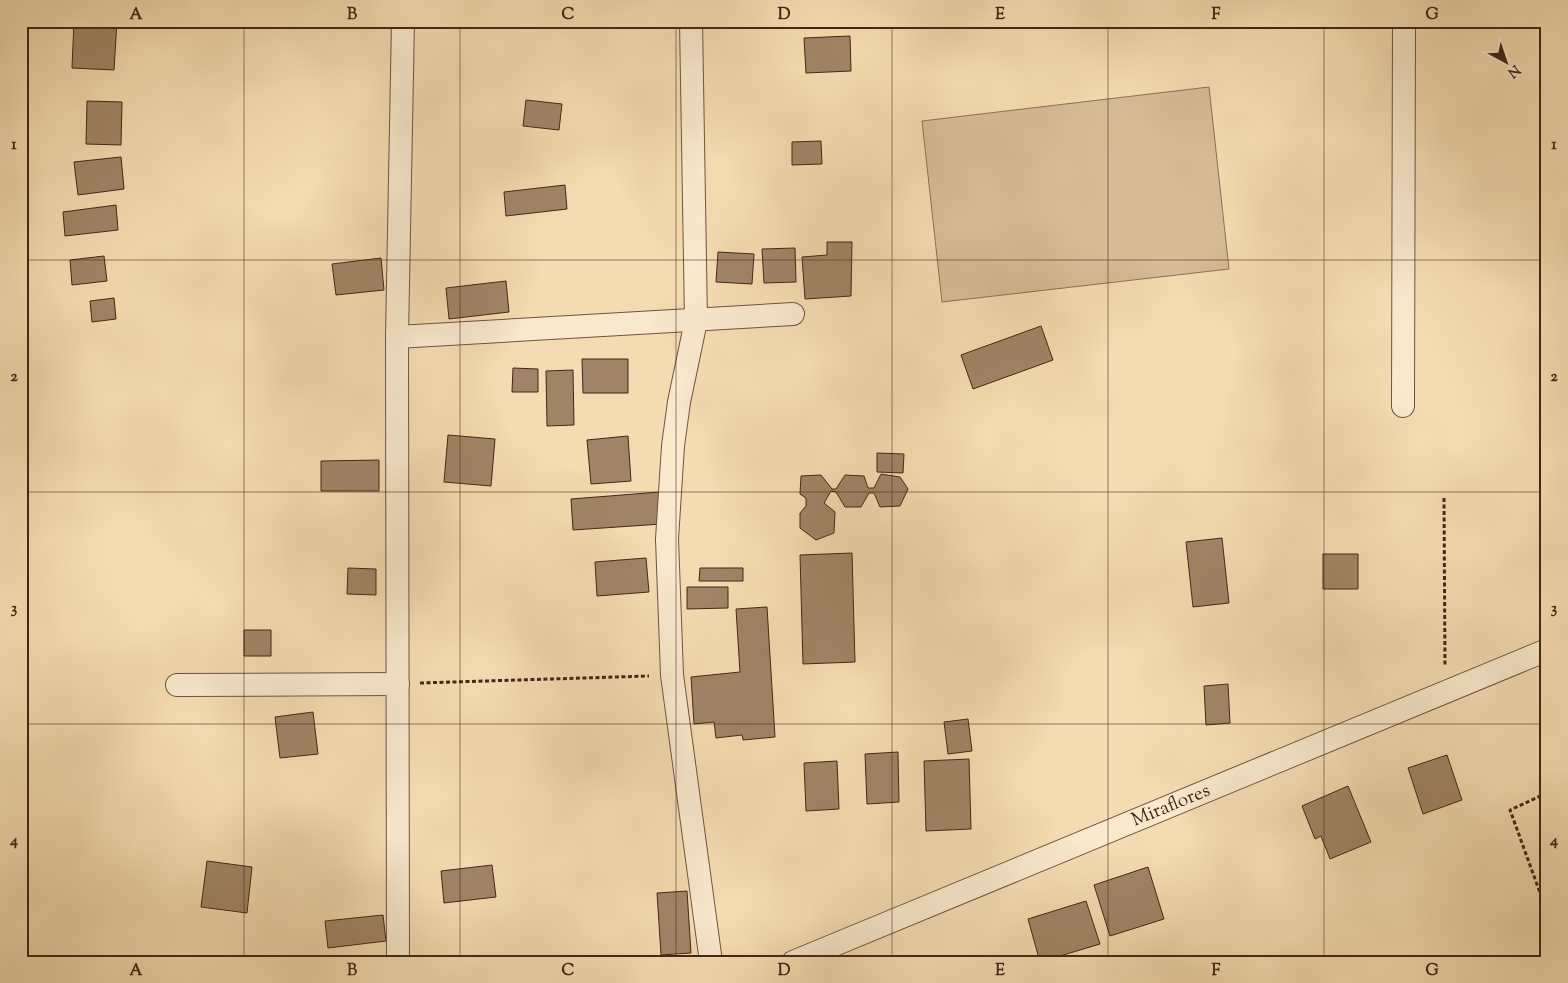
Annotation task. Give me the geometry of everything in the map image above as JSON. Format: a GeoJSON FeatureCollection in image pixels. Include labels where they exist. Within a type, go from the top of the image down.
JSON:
{"type":"FeatureCollection","features":[{"type":"Feature","properties":{"kind":"street"},"geometry":{"type":"LineString","coordinates":[[398,962],[397,337],[403,21]]}},
{"type":"Feature","properties":{"kind":"street"},"geometry":{"type":"LineString","coordinates":[[691,21],[696,321],[679,402],[673,446],[668,539],[672,675],[711,962]]}},
{"type":"Feature","properties":{"kind":"street"},"geometry":{"type":"LineString","coordinates":[[1403,406],[1404,21]]}},
{"type":"Feature","properties":{"kind":"street"},"geometry":{"type":"LineString","coordinates":[[397,337],[792,314]]}},
{"type":"Feature","properties":{"kind":"street","name":"Miraflores"},"geometry":{"type":"LineString","coordinates":[[794,962],[1547,650]]}},
{"type":"Feature","properties":{"kind":"street"},"geometry":{"type":"LineString","coordinates":[[177,685],[398,684]]}},
{"type":"Feature","properties":{"kind":"path"},"geometry":{"type":"LineString","coordinates":[[1444,498],[1446,692]]}},
{"type":"Feature","properties":{"kind":"path"},"geometry":{"type":"LineString","coordinates":[[398,684],[672,675]]}},
{"type":"Feature","properties":{"kind":"path"},"geometry":{"type":"LineString","coordinates":[[1547,793],[1510,810],[1547,912]]}},
{"type":"Feature","properties":{"kind":"shaded area"},"geometry":{"type":"Polygon","coordinates":[[[1209,87],[1229,269],[942,302],[922,121],[1209,87]]]}},
{"type":"Feature","properties":{"kind":"building"},"geometry":{"type":"Polygon","coordinates":[[[74,21],[117,21],[114,70],[72,68],[74,21]]]}},
{"type":"Feature","properties":{"kind":"building"},"geometry":{"type":"Polygon","coordinates":[[[850,36],[851,71],[806,73],[804,38],[850,36]]]}},
{"type":"Feature","properties":{"kind":"building"},"geometry":{"type":"Polygon","coordinates":[[[526,100],[562,104],[559,130],[523,126],[526,100]]]}},
{"type":"Feature","properties":{"kind":"building"},"geometry":{"type":"Polygon","coordinates":[[[87,101],[122,102],[121,145],[86,144],[87,101]]]}},
{"type":"Feature","properties":{"kind":"building"},"geometry":{"type":"Polygon","coordinates":[[[821,141],[822,164],[792,165],[792,142],[821,141]]]}},
{"type":"Feature","properties":{"kind":"building"},"geometry":{"type":"Polygon","coordinates":[[[121,157],[124,189],[78,195],[74,162],[121,157]]]}},
{"type":"Feature","properties":{"kind":"building"},"geometry":{"type":"Polygon","coordinates":[[[565,185],[567,209],[506,216],[504,192],[565,185]]]}},
{"type":"Feature","properties":{"kind":"building"},"geometry":{"type":"Polygon","coordinates":[[[116,205],[118,230],[65,236],[63,212],[116,205]]]}},
{"type":"Feature","properties":{"kind":"building"},"geometry":{"type":"Polygon","coordinates":[[[827,242],[852,242],[851,296],[805,299],[802,257],[827,255],[827,242]]]}},
{"type":"Feature","properties":{"kind":"building"},"geometry":{"type":"Polygon","coordinates":[[[795,248],[796,282],[764,283],[762,249],[795,248]]]}},
{"type":"Feature","properties":{"kind":"building"},"geometry":{"type":"Polygon","coordinates":[[[718,252],[754,254],[752,284],[716,282],[718,252]]]}},
{"type":"Feature","properties":{"kind":"building"},"geometry":{"type":"Polygon","coordinates":[[[104,256],[107,281],[72,285],[70,260],[104,256]]]}},
{"type":"Feature","properties":{"kind":"building"},"geometry":{"type":"Polygon","coordinates":[[[381,258],[384,290],[336,295],[332,264],[381,258]]]}},
{"type":"Feature","properties":{"kind":"building"},"geometry":{"type":"Polygon","coordinates":[[[506,281],[509,312],[449,319],[446,288],[506,281]]]}},
{"type":"Feature","properties":{"kind":"building"},"geometry":{"type":"Polygon","coordinates":[[[114,298],[116,319],[92,322],[90,301],[114,298]]]}},
{"type":"Feature","properties":{"kind":"building"},"geometry":{"type":"Polygon","coordinates":[[[1041,326],[1053,360],[973,389],[961,355],[1041,326]]]}},
{"type":"Feature","properties":{"kind":"building"},"geometry":{"type":"Polygon","coordinates":[[[582,359],[628,359],[628,393],[583,393],[582,359]]]}},
{"type":"Feature","properties":{"kind":"building"},"geometry":{"type":"Polygon","coordinates":[[[513,368],[538,369],[538,392],[512,392],[513,368]]]}},
{"type":"Feature","properties":{"kind":"building"},"geometry":{"type":"Polygon","coordinates":[[[573,370],[574,425],[547,426],[546,371],[573,370]]]}},
{"type":"Feature","properties":{"kind":"building"},"geometry":{"type":"Polygon","coordinates":[[[448,435],[495,439],[491,486],[444,482],[448,435]]]}},
{"type":"Feature","properties":{"kind":"building"},"geometry":{"type":"Polygon","coordinates":[[[628,436],[631,481],[591,484],[587,440],[628,436]]]}},
{"type":"Feature","properties":{"kind":"building"},"geometry":{"type":"Polygon","coordinates":[[[877,453],[904,454],[903,473],[877,472],[877,453]]]}},
{"type":"Feature","properties":{"kind":"building"},"geometry":{"type":"Polygon","coordinates":[[[379,460],[379,491],[321,491],[321,461],[379,460]]]}},
{"type":"Feature","properties":{"kind":"building"},"geometry":{"type":"Polygon","coordinates":[[[881,474],[900,477],[908,489],[900,506],[880,507],[874,493],[869,493],[861,507],[845,507],[836,492],[831,491],[824,503],[835,512],[834,533],[816,540],[800,528],[800,513],[806,506],[806,498],[800,494],[801,476],[821,475],[832,489],[836,489],[845,475],[864,476],[868,488],[874,488],[881,474]]]}},
{"type":"Feature","properties":{"kind":"building"},"geometry":{"type":"Polygon","coordinates":[[[660,492],[662,524],[573,530],[571,499],[660,492]]]}},
{"type":"Feature","properties":{"kind":"building"},"geometry":{"type":"Polygon","coordinates":[[[1222,538],[1229,603],[1193,607],[1186,542],[1222,538]]]}},
{"type":"Feature","properties":{"kind":"building"},"geometry":{"type":"Polygon","coordinates":[[[852,553],[855,662],[803,664],[800,555],[852,553]]]}},
{"type":"Feature","properties":{"kind":"building"},"geometry":{"type":"Polygon","coordinates":[[[1323,554],[1358,554],[1358,589],[1323,589],[1323,554]]]}},
{"type":"Feature","properties":{"kind":"building"},"geometry":{"type":"Polygon","coordinates":[[[646,558],[649,592],[597,596],[595,562],[646,558]]]}},
{"type":"Feature","properties":{"kind":"building"},"geometry":{"type":"Polygon","coordinates":[[[348,568],[376,569],[376,595],[347,594],[348,568]]]}},
{"type":"Feature","properties":{"kind":"building"},"geometry":{"type":"Polygon","coordinates":[[[700,568],[743,568],[743,581],[699,581],[700,568]]]}},
{"type":"Feature","properties":{"kind":"building"},"geometry":{"type":"Polygon","coordinates":[[[687,587],[728,587],[728,608],[687,609],[687,587]]]}},
{"type":"Feature","properties":{"kind":"building"},"geometry":{"type":"Polygon","coordinates":[[[767,607],[775,737],[743,740],[742,735],[716,738],[714,722],[694,724],[691,677],[740,672],[736,609],[767,607]]]}},
{"type":"Feature","properties":{"kind":"building"},"geometry":{"type":"Polygon","coordinates":[[[244,630],[271,630],[271,656],[244,656],[244,630]]]}},
{"type":"Feature","properties":{"kind":"building"},"geometry":{"type":"Polygon","coordinates":[[[1228,684],[1230,723],[1206,725],[1204,686],[1228,684]]]}},
{"type":"Feature","properties":{"kind":"building"},"geometry":{"type":"Polygon","coordinates":[[[313,712],[318,754],[280,758],[275,717],[313,712]]]}},
{"type":"Feature","properties":{"kind":"building"},"geometry":{"type":"Polygon","coordinates":[[[968,719],[972,751],[948,754],[944,722],[968,719]]]}},
{"type":"Feature","properties":{"kind":"building"},"geometry":{"type":"Polygon","coordinates":[[[898,752],[899,802],[867,804],[865,754],[898,752]]]}},
{"type":"Feature","properties":{"kind":"building"},"geometry":{"type":"Polygon","coordinates":[[[1447,755],[1462,800],[1423,814],[1408,768],[1447,755]]]}},
{"type":"Feature","properties":{"kind":"building"},"geometry":{"type":"Polygon","coordinates":[[[969,759],[971,829],[926,831],[924,761],[969,759]]]}},
{"type":"Feature","properties":{"kind":"building"},"geometry":{"type":"Polygon","coordinates":[[[837,761],[839,809],[806,811],[804,763],[837,761]]]}},
{"type":"Feature","properties":{"kind":"building"},"geometry":{"type":"Polygon","coordinates":[[[1348,786],[1371,842],[1330,859],[1321,836],[1315,839],[1302,806],[1348,786]]]}},
{"type":"Feature","properties":{"kind":"building"},"geometry":{"type":"Polygon","coordinates":[[[207,861],[252,867],[247,913],[201,907],[207,861]]]}},
{"type":"Feature","properties":{"kind":"building"},"geometry":{"type":"Polygon","coordinates":[[[492,865],[496,897],[444,903],[441,871],[492,865]]]}},
{"type":"Feature","properties":{"kind":"building"},"geometry":{"type":"Polygon","coordinates":[[[1148,867],[1164,919],[1110,936],[1094,885],[1148,867]]]}},
{"type":"Feature","properties":{"kind":"building"},"geometry":{"type":"Polygon","coordinates":[[[687,891],[691,953],[661,955],[657,893],[687,891]]]}},
{"type":"Feature","properties":{"kind":"building"},"geometry":{"type":"Polygon","coordinates":[[[1086,901],[1100,944],[1040,962],[1028,919],[1086,901]]]}},
{"type":"Feature","properties":{"kind":"building"},"geometry":{"type":"Polygon","coordinates":[[[383,915],[386,941],[328,948],[325,921],[383,915]]]}}]}
